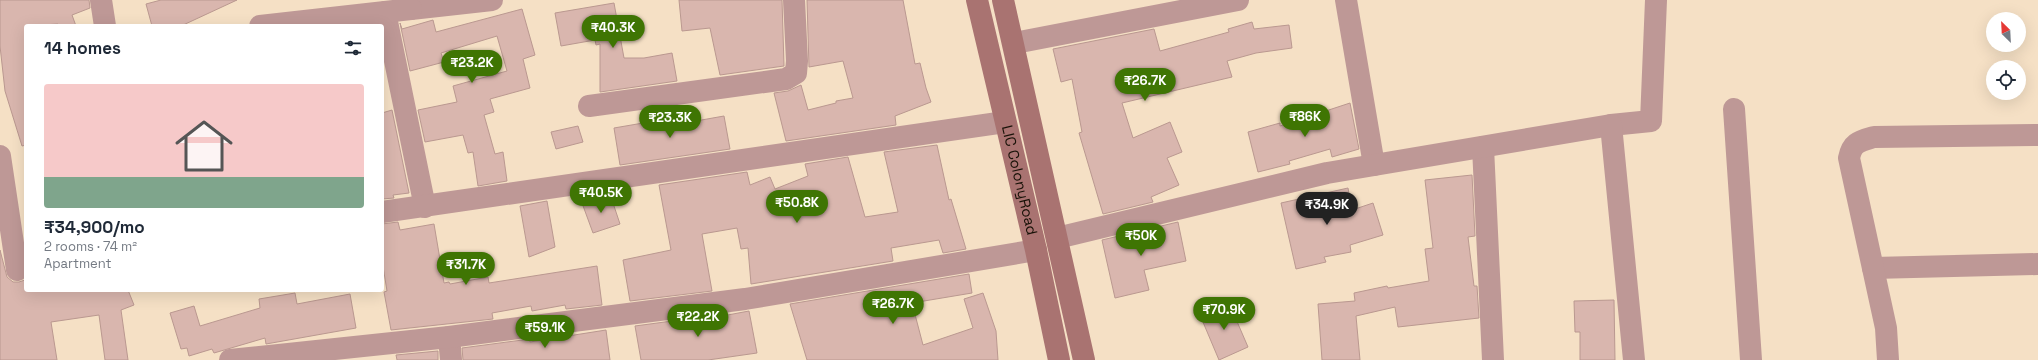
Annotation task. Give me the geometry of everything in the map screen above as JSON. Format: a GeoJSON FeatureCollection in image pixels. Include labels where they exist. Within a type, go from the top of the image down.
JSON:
{"type":"FeatureCollection","features":[{"type":"Feature","properties":{"kind":"main road","name":"LIC ColonyRoad"},"geometry":{"type":"LineString","coordinates":[[977,0],[1036,250],[1059,360]]}},
{"type":"Feature","properties":{"kind":"main road","name":"LIC ColonyRoad"},"geometry":{"type":"LineString","coordinates":[[1003,0],[1015,43],[1033,138],[1058,238],[1084,360]]}},
{"type":"Feature","properties":{"kind":"main road"},"geometry":{"type":"LineString","coordinates":[[996,79],[1021,74]]}},
{"type":"Feature","properties":{"kind":"street"},"geometry":{"type":"LineString","coordinates":[[101,0],[105,24]]}},
{"type":"Feature","properties":{"kind":"street"},"geometry":{"type":"LineString","coordinates":[[293,24],[385,12],[410,4],[492,0]]}},
{"type":"Feature","properties":{"kind":"street"},"geometry":{"type":"LineString","coordinates":[[589,106],[786,79],[796,73],[797,61],[794,0]]}},
{"type":"Feature","properties":{"kind":"street"},"geometry":{"type":"LineString","coordinates":[[1015,43],[1238,0]]}},
{"type":"Feature","properties":{"kind":"street"},"geometry":{"type":"LineString","coordinates":[[1346,0],[1374,166]]}},
{"type":"Feature","properties":{"kind":"street"},"geometry":{"type":"LineString","coordinates":[[1058,238],[1327,173],[1611,125],[1651,121],[1656,0]]}},
{"type":"Feature","properties":{"kind":"street"},"geometry":{"type":"LineString","coordinates":[[385,12],[425,207]]}},
{"type":"Feature","properties":{"kind":"street"},"geometry":{"type":"LineString","coordinates":[[1734,109],[1751,360]]}},
{"type":"Feature","properties":{"kind":"street"},"geometry":{"type":"LineString","coordinates":[[384,212],[1005,122]]}},
{"type":"Feature","properties":{"kind":"street"},"geometry":{"type":"LineString","coordinates":[[1611,125],[1634,360]]}},
{"type":"Feature","properties":{"kind":"street"},"geometry":{"type":"LineString","coordinates":[[1888,360],[1886,328],[1849,158],[1851,149],[1857,141],[1874,137],[2038,135]]}},
{"type":"Feature","properties":{"kind":"street"},"geometry":{"type":"LineString","coordinates":[[1484,146],[1493,360]]}},
{"type":"Feature","properties":{"kind":"street"},"geometry":{"type":"LineString","coordinates":[[0,156],[14,271]]}},
{"type":"Feature","properties":{"kind":"street"},"geometry":{"type":"LineString","coordinates":[[230,360],[365,353],[449,337],[745,299],[1036,250]]}},
{"type":"Feature","properties":{"kind":"street"},"geometry":{"type":"LineString","coordinates":[[1874,268],[2038,264]]}},
{"type":"Feature","properties":{"kind":"street"},"geometry":{"type":"LineString","coordinates":[[449,337],[451,360]]}},
{"type":"Feature","properties":{"kind":"building"},"geometry":{"type":"Polygon","coordinates":[[[0,0],[89,0],[90,8],[72,15],[75,24],[24,24],[24,146],[22,146],[5,91],[0,46],[0,0]]]}},
{"type":"Feature","properties":{"kind":"building"},"geometry":{"type":"Polygon","coordinates":[[[161,0],[237,0],[185,24],[151,24],[146,4],[161,0]]]}},
{"type":"Feature","properties":{"kind":"building"},"geometry":{"type":"Polygon","coordinates":[[[679,0],[782,0],[784,66],[720,75],[710,28],[682,31],[679,0]]]}},
{"type":"Feature","properties":{"kind":"building"},"geometry":{"type":"Polygon","coordinates":[[[807,0],[903,0],[915,64],[920,63],[931,102],[895,116],[896,125],[786,141],[774,93],[788,91],[801,85],[808,110],[836,103],[836,101],[853,98],[843,61],[809,67],[807,0]]]}},
{"type":"Feature","properties":{"kind":"building"},"geometry":{"type":"Polygon","coordinates":[[[614,3],[624,58],[644,58],[672,53],[677,81],[600,92],[600,44],[596,45],[595,40],[561,46],[555,13],[614,3]]]}},
{"type":"Feature","properties":{"kind":"building"},"geometry":{"type":"Polygon","coordinates":[[[522,9],[535,55],[523,59],[530,88],[490,99],[494,112],[484,115],[495,154],[503,152],[507,181],[478,186],[473,152],[468,153],[463,135],[425,142],[418,110],[457,102],[453,86],[507,71],[497,36],[441,53],[444,62],[410,71],[400,23],[402,29],[433,20],[436,32],[522,9]]]}},
{"type":"Feature","properties":{"kind":"building"},"geometry":{"type":"Polygon","coordinates":[[[1252,22],[1254,29],[1289,25],[1292,48],[1256,53],[1227,61],[1232,77],[1122,103],[1133,138],[1170,122],[1182,152],[1167,158],[1179,185],[1151,197],[1153,202],[1103,214],[1079,133],[1082,132],[1072,79],[1061,82],[1053,49],[1154,29],[1160,51],[1229,32],[1228,29],[1252,22]]]}},
{"type":"Feature","properties":{"kind":"building"},"geometry":{"type":"Polygon","coordinates":[[[1350,103],[1359,149],[1332,157],[1330,149],[1289,161],[1290,164],[1258,172],[1248,132],[1280,123],[1280,126],[1350,103]]]}},
{"type":"Feature","properties":{"kind":"building"},"geometry":{"type":"Polygon","coordinates":[[[392,110],[409,193],[393,195],[394,198],[384,199],[384,112],[392,110]]]}},
{"type":"Feature","properties":{"kind":"building"},"geometry":{"type":"Polygon","coordinates":[[[724,116],[730,149],[620,165],[614,128],[678,117],[679,124],[724,116]]]}},
{"type":"Feature","properties":{"kind":"building"},"geometry":{"type":"Polygon","coordinates":[[[578,126],[583,142],[556,149],[551,132],[578,126]]]}},
{"type":"Feature","properties":{"kind":"building"},"geometry":{"type":"Polygon","coordinates":[[[937,145],[949,200],[951,199],[966,249],[943,253],[939,240],[891,248],[893,261],[751,284],[748,248],[741,249],[737,228],[702,234],[712,291],[630,301],[623,260],[671,250],[659,185],[747,172],[750,185],[770,177],[775,189],[808,176],[805,164],[848,157],[865,217],[898,212],[884,152],[937,145]]]}},
{"type":"Feature","properties":{"kind":"building"},"geometry":{"type":"Polygon","coordinates":[[[1472,175],[1475,236],[1468,237],[1474,286],[1477,286],[1479,318],[1398,327],[1395,307],[1356,316],[1360,360],[1322,360],[1318,304],[1355,301],[1354,293],[1387,286],[1388,288],[1429,281],[1425,249],[1433,248],[1425,180],[1472,175]]]}},
{"type":"Feature","properties":{"kind":"building"},"geometry":{"type":"Polygon","coordinates":[[[1348,188],[1352,210],[1373,203],[1383,235],[1350,245],[1351,252],[1324,257],[1326,262],[1296,269],[1281,203],[1348,188]]]}},
{"type":"Feature","properties":{"kind":"building"},"geometry":{"type":"Polygon","coordinates":[[[599,197],[599,199],[611,197],[620,224],[593,233],[582,203],[599,197]]]}},
{"type":"Feature","properties":{"kind":"building"},"geometry":{"type":"Polygon","coordinates":[[[547,201],[555,247],[529,257],[520,206],[547,201]]]}},
{"type":"Feature","properties":{"kind":"building"},"geometry":{"type":"Polygon","coordinates":[[[398,222],[400,230],[434,224],[444,283],[449,282],[450,284],[488,277],[489,283],[597,266],[602,305],[566,309],[565,305],[532,311],[531,306],[492,313],[493,319],[391,330],[384,292],[387,291],[384,272],[384,224],[398,222]]]}},
{"type":"Feature","properties":{"kind":"building"},"geometry":{"type":"Polygon","coordinates":[[[1178,222],[1186,261],[1144,270],[1149,290],[1115,298],[1102,240],[1178,222]]]}},
{"type":"Feature","properties":{"kind":"building"},"geometry":{"type":"Polygon","coordinates":[[[0,250],[7,277],[13,282],[24,280],[24,292],[129,292],[134,305],[121,310],[128,360],[105,360],[99,315],[51,322],[57,360],[0,360],[0,250]]]}},
{"type":"Feature","properties":{"kind":"building"},"geometry":{"type":"Polygon","coordinates":[[[969,274],[972,293],[912,303],[923,345],[973,328],[964,299],[983,293],[996,331],[998,360],[807,360],[790,304],[969,274]]]}},
{"type":"Feature","properties":{"kind":"building"},"geometry":{"type":"Polygon","coordinates":[[[295,293],[297,304],[350,294],[356,328],[266,344],[265,338],[214,353],[212,349],[189,356],[187,348],[181,349],[170,313],[194,306],[200,326],[260,308],[259,299],[295,293]]]}},
{"type":"Feature","properties":{"kind":"building"},"geometry":{"type":"Polygon","coordinates":[[[1614,300],[1615,360],[1580,360],[1580,332],[1575,332],[1574,301],[1614,300]]]}},
{"type":"Feature","properties":{"kind":"building"},"geometry":{"type":"Polygon","coordinates":[[[1229,303],[1248,347],[1219,360],[1200,315],[1229,303]]]}},
{"type":"Feature","properties":{"kind":"building"},"geometry":{"type":"Polygon","coordinates":[[[749,311],[757,353],[708,360],[641,360],[635,326],[717,315],[717,317],[749,311]]]}},
{"type":"Feature","properties":{"kind":"building"},"geometry":{"type":"Polygon","coordinates":[[[606,330],[610,360],[463,360],[462,348],[530,339],[530,342],[606,330]]]}},
{"type":"Feature","properties":{"kind":"building"},"geometry":{"type":"Polygon","coordinates":[[[438,351],[438,360],[397,360],[396,355],[438,351]]]}}]}
